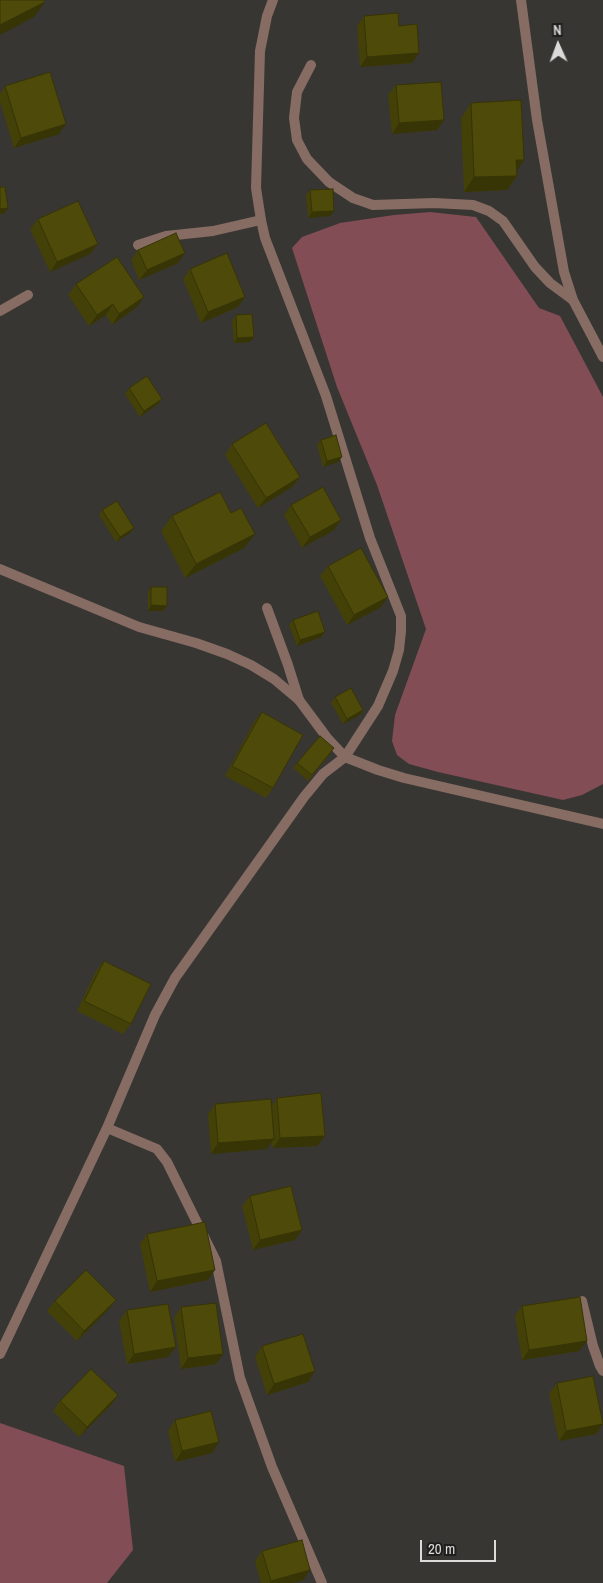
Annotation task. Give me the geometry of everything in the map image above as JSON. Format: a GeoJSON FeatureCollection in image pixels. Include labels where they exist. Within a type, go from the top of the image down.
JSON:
{"type":"FeatureCollection","features":[{"type":"Feature","properties":{"kind":"street"},"geometry":{"type":"LineString","coordinates":[[0,1354],[107,1128],[155,1015],[175,978],[304,797],[323,774],[345,756],[378,706],[393,671],[399,650],[400,616],[370,538],[326,396],[265,238],[261,220],[256,188],[259,69],[260,51],[267,16],[273,0]]}},
{"type":"Feature","properties":{"kind":"street"},"geometry":{"type":"LineString","coordinates":[[521,0],[537,120],[558,246],[572,300],[603,357]]}},
{"type":"Feature","properties":{"kind":"street"},"geometry":{"type":"LineString","coordinates":[[311,64],[297,92],[294,118],[297,140],[307,159],[329,182],[353,198],[373,205],[434,203],[473,205],[489,211],[503,221],[535,268],[550,283],[572,300]]}},
{"type":"Feature","properties":{"kind":"street"},"geometry":{"type":"LineString","coordinates":[[138,244],[166,236],[213,231],[261,220]]}},
{"type":"Feature","properties":{"kind":"street"},"geometry":{"type":"LineString","coordinates":[[0,311],[28,295]]}},
{"type":"Feature","properties":{"kind":"street"},"geometry":{"type":"LineString","coordinates":[[0,569],[140,627],[196,643],[251,665],[299,700],[328,739],[345,756],[378,770],[404,778],[603,824]]}},
{"type":"Feature","properties":{"kind":"street"},"geometry":{"type":"LineString","coordinates":[[267,608],[299,700]]}},
{"type":"Feature","properties":{"kind":"street"},"geometry":{"type":"LineString","coordinates":[[107,1128],[157,1149],[167,1162],[216,1261],[240,1378],[272,1467],[322,1583]]}},
{"type":"Feature","properties":{"kind":"street"},"geometry":{"type":"LineString","coordinates":[[582,1301],[593,1346],[603,1371]]}},
{"type":"Feature","properties":{"kind":"shaded area"},"geometry":{"type":"Polygon","coordinates":[[[430,212],[476,217],[539,308],[560,316],[603,397],[603,784],[582,795],[563,800],[409,764],[397,755],[392,741],[395,715],[426,629],[377,485],[337,387],[292,248],[302,237],[340,223],[430,212]]]}},
{"type":"Feature","properties":{"kind":"shaded area"},"geometry":{"type":"Polygon","coordinates":[[[0,1423],[124,1466],[133,1550],[107,1583],[0,1583],[0,1423]]]}},
{"type":"Feature","properties":{"kind":"building"},"geometry":{"type":"Polygon","coordinates":[[[0,0],[43,0],[45,2],[0,25],[0,0]]]}},
{"type":"Feature","properties":{"kind":"building"},"geometry":{"type":"Polygon","coordinates":[[[398,13],[399,26],[417,24],[419,53],[367,57],[364,16],[398,13]]]}},
{"type":"Feature","properties":{"kind":"building"},"geometry":{"type":"Polygon","coordinates":[[[50,72],[66,124],[21,138],[5,86],[50,72]]]}},
{"type":"Feature","properties":{"kind":"building"},"geometry":{"type":"Polygon","coordinates":[[[441,82],[444,120],[399,123],[396,85],[441,82]]]}},
{"type":"Feature","properties":{"kind":"building"},"geometry":{"type":"Polygon","coordinates":[[[521,100],[524,160],[516,160],[517,176],[474,177],[471,103],[521,100]]]}},
{"type":"Feature","properties":{"kind":"building"},"geometry":{"type":"Polygon","coordinates":[[[0,187],[5,187],[8,208],[0,209],[0,187]]]}},
{"type":"Feature","properties":{"kind":"building"},"geometry":{"type":"Polygon","coordinates":[[[333,189],[334,211],[312,212],[310,190],[333,189]]]}},
{"type":"Feature","properties":{"kind":"building"},"geometry":{"type":"Polygon","coordinates":[[[78,201],[98,244],[57,262],[38,219],[78,201]]]}},
{"type":"Feature","properties":{"kind":"building"},"geometry":{"type":"Polygon","coordinates":[[[176,233],[185,253],[147,270],[138,250],[176,233]]]}},
{"type":"Feature","properties":{"kind":"building"},"geometry":{"type":"Polygon","coordinates":[[[227,253],[245,297],[208,312],[190,269],[227,253]]]}},
{"type":"Feature","properties":{"kind":"building"},"geometry":{"type":"Polygon","coordinates":[[[117,257],[144,297],[119,314],[113,304],[97,315],[76,284],[117,257]]]}},
{"type":"Feature","properties":{"kind":"building"},"geometry":{"type":"Polygon","coordinates":[[[252,314],[254,337],[237,338],[236,315],[252,314]]]}},
{"type":"Feature","properties":{"kind":"building"},"geometry":{"type":"Polygon","coordinates":[[[147,376],[162,399],[144,411],[129,388],[147,376]]]}},
{"type":"Feature","properties":{"kind":"building"},"geometry":{"type":"Polygon","coordinates":[[[266,423],[300,477],[266,498],[232,444],[266,423]]]}},
{"type":"Feature","properties":{"kind":"building"},"geometry":{"type":"Polygon","coordinates":[[[336,435],[342,457],[327,461],[321,440],[336,435]]]}},
{"type":"Feature","properties":{"kind":"building"},"geometry":{"type":"Polygon","coordinates":[[[323,487],[341,520],[310,537],[291,505],[323,487]]]}},
{"type":"Feature","properties":{"kind":"building"},"geometry":{"type":"Polygon","coordinates":[[[220,492],[231,513],[241,508],[255,534],[196,564],[172,516],[220,492]]]}},
{"type":"Feature","properties":{"kind":"building"},"geometry":{"type":"Polygon","coordinates":[[[117,501],[134,528],[120,537],[102,510],[117,501]]]}},
{"type":"Feature","properties":{"kind":"building"},"geometry":{"type":"Polygon","coordinates":[[[361,548],[388,597],[354,615],[328,566],[361,548]]]}},
{"type":"Feature","properties":{"kind":"building"},"geometry":{"type":"Polygon","coordinates":[[[151,587],[167,587],[167,606],[151,605],[151,587]]]}},
{"type":"Feature","properties":{"kind":"building"},"geometry":{"type":"Polygon","coordinates":[[[318,611],[325,632],[300,640],[293,620],[318,611]]]}},
{"type":"Feature","properties":{"kind":"building"},"geometry":{"type":"Polygon","coordinates":[[[351,688],[363,710],[347,719],[335,697],[351,688]]]}},
{"type":"Feature","properties":{"kind":"building"},"geometry":{"type":"Polygon","coordinates":[[[262,712],[303,735],[273,788],[232,766],[262,712]]]}},
{"type":"Feature","properties":{"kind":"building"},"geometry":{"type":"Polygon","coordinates":[[[320,736],[334,748],[312,775],[297,763],[320,736]]]}},
{"type":"Feature","properties":{"kind":"building"},"geometry":{"type":"Polygon","coordinates":[[[104,961],[151,984],[131,1024],[84,1001],[104,961]]]}},
{"type":"Feature","properties":{"kind":"building"},"geometry":{"type":"Polygon","coordinates":[[[321,1093],[325,1136],[280,1138],[277,1098],[321,1093]]]}},
{"type":"Feature","properties":{"kind":"building"},"geometry":{"type":"Polygon","coordinates":[[[271,1099],[274,1139],[218,1143],[215,1104],[271,1099]]]}},
{"type":"Feature","properties":{"kind":"building"},"geometry":{"type":"Polygon","coordinates":[[[291,1186],[302,1230],[260,1240],[250,1196],[291,1186]]]}},
{"type":"Feature","properties":{"kind":"building"},"geometry":{"type":"Polygon","coordinates":[[[205,1222],[215,1270],[157,1281],[147,1234],[205,1222]]]}},
{"type":"Feature","properties":{"kind":"building"},"geometry":{"type":"Polygon","coordinates":[[[86,1270],[116,1300],[84,1331],[55,1301],[86,1270]]]}},
{"type":"Feature","properties":{"kind":"building"},"geometry":{"type":"Polygon","coordinates":[[[580,1297],[587,1341],[529,1350],[522,1306],[580,1297]]]}},
{"type":"Feature","properties":{"kind":"building"},"geometry":{"type":"Polygon","coordinates":[[[216,1303],[223,1354],[188,1358],[181,1307],[216,1303]]]}},
{"type":"Feature","properties":{"kind":"building"},"geometry":{"type":"Polygon","coordinates":[[[168,1304],[176,1347],[134,1354],[127,1310],[168,1304]]]}},
{"type":"Feature","properties":{"kind":"building"},"geometry":{"type":"Polygon","coordinates":[[[303,1334],[315,1371],[274,1384],[262,1346],[303,1334]]]}},
{"type":"Feature","properties":{"kind":"building"},"geometry":{"type":"Polygon","coordinates":[[[91,1369],[118,1395],[87,1427],[60,1401],[91,1369]]]}},
{"type":"Feature","properties":{"kind":"building"},"geometry":{"type":"Polygon","coordinates":[[[593,1376],[603,1424],[566,1431],[557,1383],[593,1376]]]}},
{"type":"Feature","properties":{"kind":"building"},"geometry":{"type":"Polygon","coordinates":[[[211,1411],[219,1442],[182,1451],[175,1420],[211,1411]]]}},
{"type":"Feature","properties":{"kind":"building"},"geometry":{"type":"Polygon","coordinates":[[[302,1540],[310,1570],[271,1581],[262,1551],[302,1540]]]}}]}
